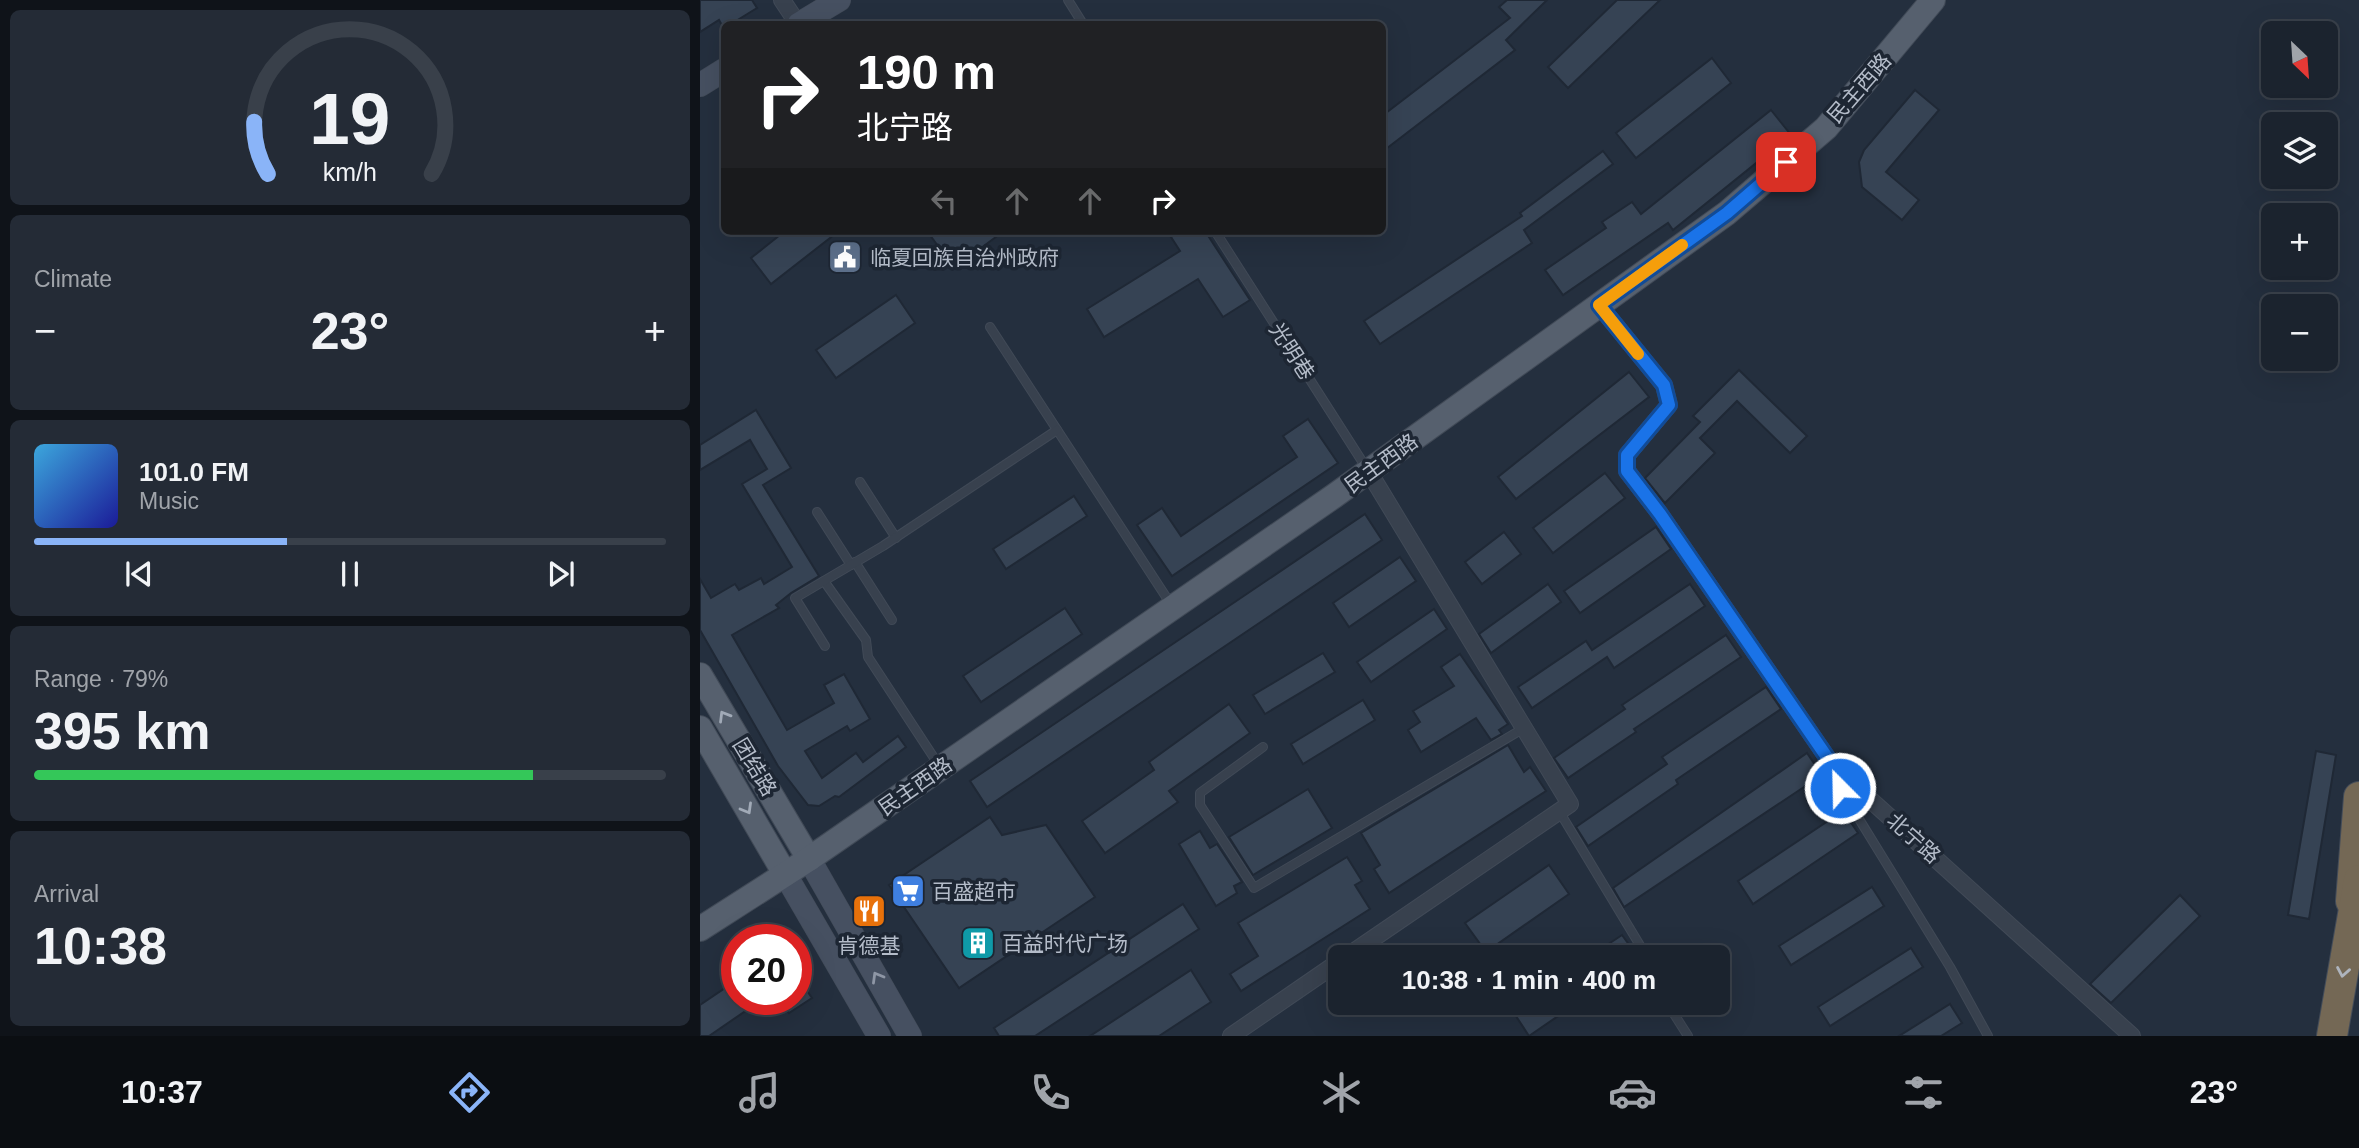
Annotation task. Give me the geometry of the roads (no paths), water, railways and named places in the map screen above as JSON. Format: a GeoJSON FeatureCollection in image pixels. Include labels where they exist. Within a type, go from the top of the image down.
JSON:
{"type":"FeatureCollection","features":[{"type":"Feature","properties":{"kind":"highway"},"geometry":{"type":"LineString","coordinates":[[2350,933],[2359,797]]}},
{"type":"Feature","properties":{"kind":"highway"},"geometry":{"type":"LineString","coordinates":[[2332,1036],[2359,880]]}},
{"type":"Feature","properties":{"kind":"main road"},"geometry":{"type":"LineString","coordinates":[[803,21],[839,0]]}},
{"type":"Feature","properties":{"kind":"main road","name":"民主西路"},"geometry":{"type":"LineString","coordinates":[[700,929],[809,859],[1368,472],[1727,213],[1826,128],[1933,0]]}},
{"type":"Feature","properties":{"kind":"main road"},"geometry":{"type":"LineString","coordinates":[[700,85],[721,72]]}},
{"type":"Feature","properties":{"kind":"main road","name":"团结路"},"geometry":{"type":"LineString","coordinates":[[700,675],[809,859]]}},
{"type":"Feature","properties":{"kind":"main road","name":"团结路"},"geometry":{"type":"LineString","coordinates":[[700,729],[785,874]]}},
{"type":"Feature","properties":{"kind":"main road"},"geometry":{"type":"LineString","coordinates":[[809,859],[911,1036]]}},
{"type":"Feature","properties":{"kind":"main road"},"geometry":{"type":"LineString","coordinates":[[785,874],[879,1036]]}},
{"type":"Feature","properties":{"kind":"street"},"geometry":{"type":"LineString","coordinates":[[782,0],[796,21]]}},
{"type":"Feature","properties":{"kind":"street","name":"北宁路"},"geometry":{"type":"LineString","coordinates":[[1599,305],[1664,385],[1669,405],[1627,455],[1627,471],[1660,514],[1833,766],[2132,1036]]}},
{"type":"Feature","properties":{"kind":"street"},"geometry":{"type":"LineString","coordinates":[[1364,945],[1570,804],[1368,472]]}},
{"type":"Feature","properties":{"kind":"street"},"geometry":{"type":"LineString","coordinates":[[1231,1036],[1328,969]]}},
{"type":"Feature","properties":{"kind":"lane"},"geometry":{"type":"LineString","coordinates":[[1068,0],[1081,21]]}},
{"type":"Feature","properties":{"kind":"lane","name":"光明巷"},"geometry":{"type":"LineString","coordinates":[[1218,235],[1368,472]]}},
{"type":"Feature","properties":{"kind":"lane"},"geometry":{"type":"LineString","coordinates":[[990,327],[1173,607]]}},
{"type":"Feature","properties":{"kind":"lane"},"geometry":{"type":"LineString","coordinates":[[825,646],[795,598],[896,538],[1058,430]]}},
{"type":"Feature","properties":{"kind":"lane"},"geometry":{"type":"LineString","coordinates":[[860,482],[896,538]]}},
{"type":"Feature","properties":{"kind":"lane"},"geometry":{"type":"LineString","coordinates":[[817,512],[892,620]]}},
{"type":"Feature","properties":{"kind":"lane"},"geometry":{"type":"LineString","coordinates":[[824,581],[866,640],[868,657],[940,768]]}},
{"type":"Feature","properties":{"kind":"lane"},"geometry":{"type":"LineString","coordinates":[[1263,747],[1200,793],[1200,805],[1254,888],[1524,728]]}},
{"type":"Feature","properties":{"kind":"lane"},"geometry":{"type":"LineString","coordinates":[[1833,766],[1840,788],[1950,967],[1988,1036]]}},
{"type":"Feature","properties":{"kind":"lane"},"geometry":{"type":"LineString","coordinates":[[1559,811],[1640,945]]}},
{"type":"Feature","properties":{"kind":"lane"},"geometry":{"type":"LineString","coordinates":[[1675,1015],[1688,1036]]}},
{"type":"Feature","properties":{"kind":"place","name":"临夏回族自治州政府"},"geometry":{"type":"Point","coordinates":[845,257]}},
{"type":"Feature","properties":{"kind":"place","name":"百盛超市"},"geometry":{"type":"Point","coordinates":[908,891]}},
{"type":"Feature","properties":{"kind":"place","name":"肯德基"},"geometry":{"type":"Point","coordinates":[869,911]}},
{"type":"Feature","properties":{"kind":"place","name":"百益时代广场"},"geometry":{"type":"Point","coordinates":[978,943]}}]}
